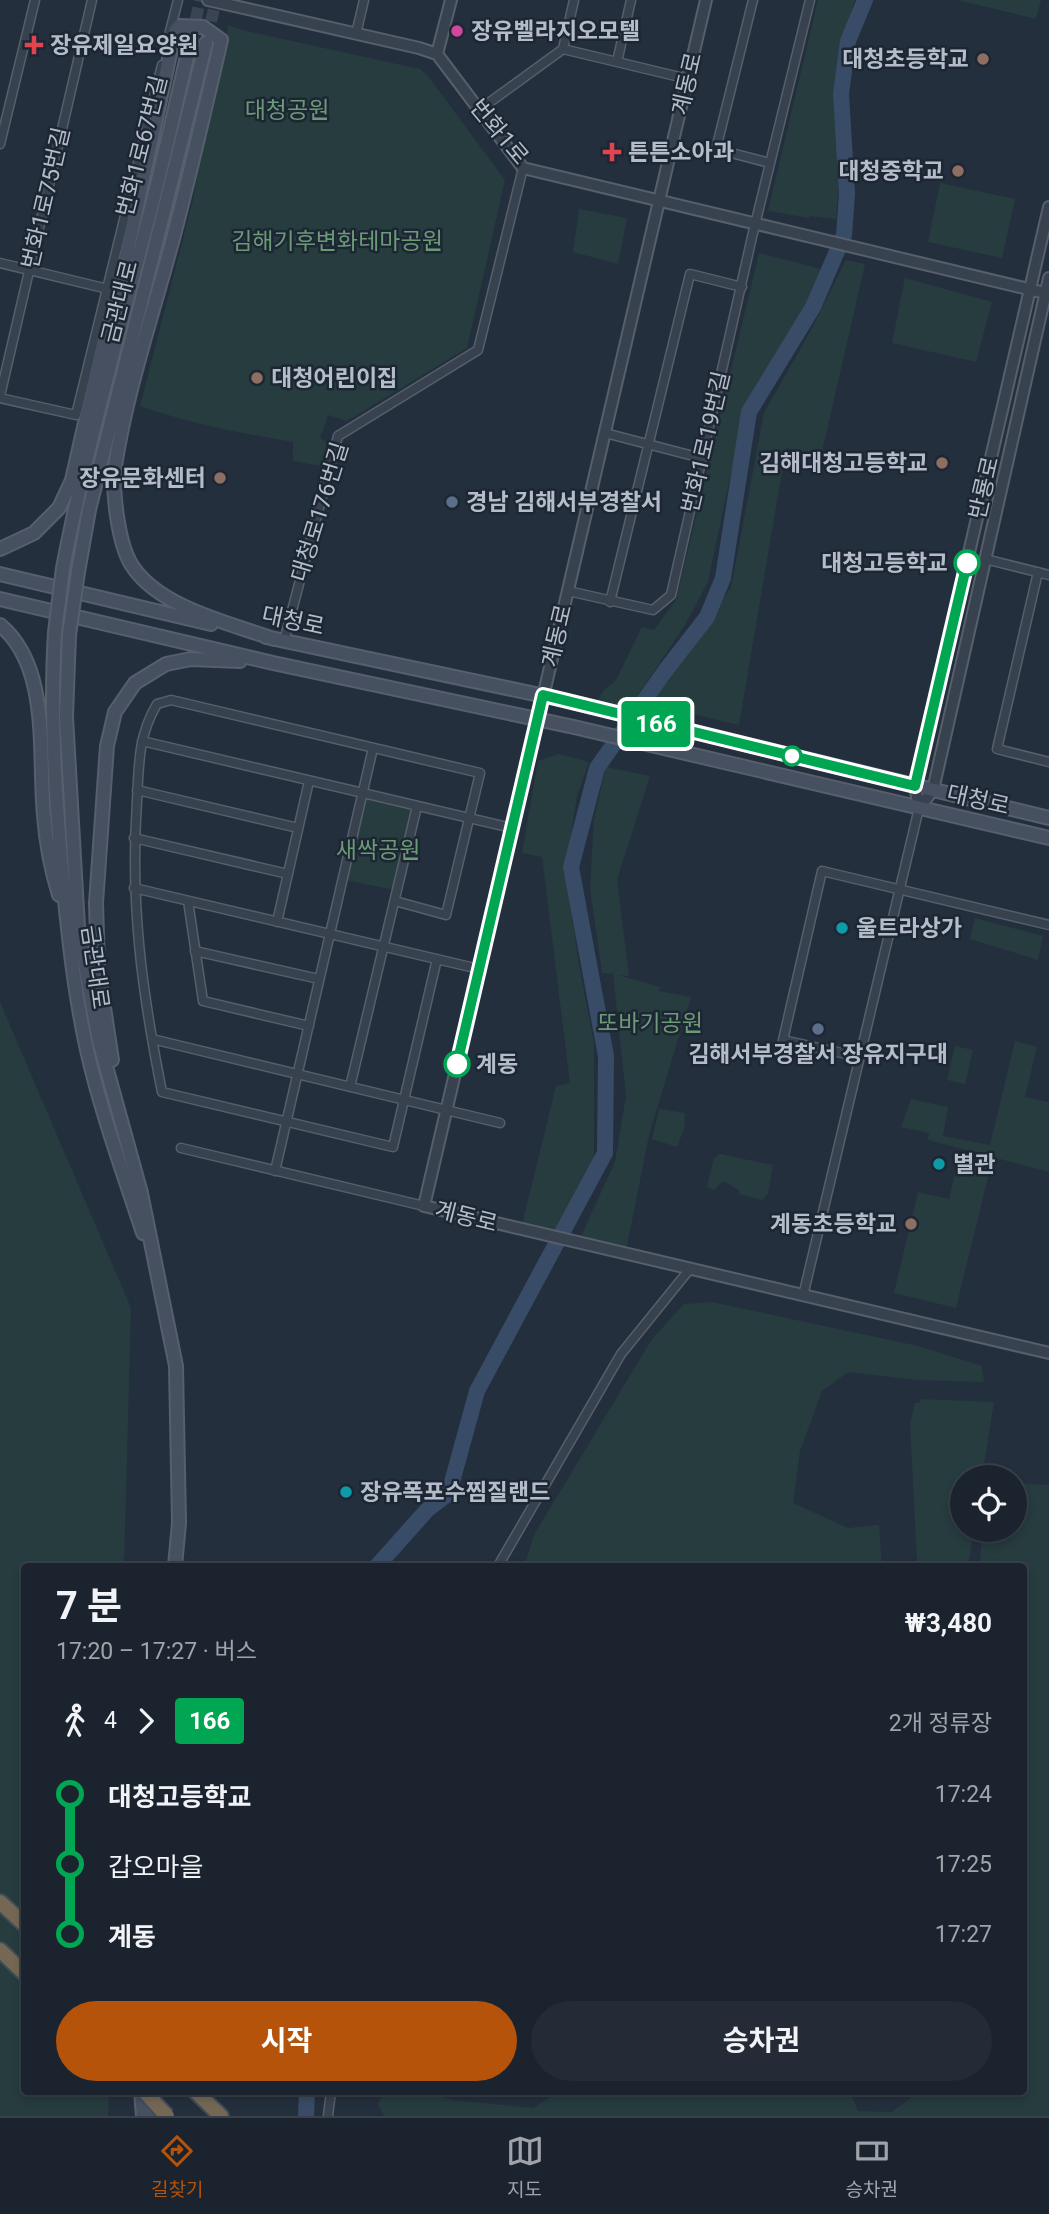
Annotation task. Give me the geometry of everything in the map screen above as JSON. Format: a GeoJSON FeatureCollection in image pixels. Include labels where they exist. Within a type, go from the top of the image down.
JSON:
{"type":"FeatureCollection","features":[{"type":"Feature","properties":{"kind":"highway"},"geometry":{"type":"LineString","coordinates":[[0,1902],[21,1921]]}},
{"type":"Feature","properties":{"kind":"highway"},"geometry":{"type":"LineString","coordinates":[[0,1950],[21,1970]]}},
{"type":"Feature","properties":{"kind":"highway"},"geometry":{"type":"LineString","coordinates":[[147,2095],[167,2116]]}},
{"type":"Feature","properties":{"kind":"highway"},"geometry":{"type":"LineString","coordinates":[[199,2095],[221,2116]]}},
{"type":"Feature","properties":{"kind":"main road"},"geometry":{"type":"LineString","coordinates":[[0,549],[34,533],[59,508],[72,480],[125,261],[175,31],[179,26],[203,27],[221,40],[174,233],[138,364],[115,468],[116,508],[131,564],[153,587],[180,605],[279,640]]}},
{"type":"Feature","properties":{"kind":"main road","name":"금관대로"},"geometry":{"type":"LineString","coordinates":[[163,1296],[105,1119],[87,1050],[68,928],[51,690],[63,568],[73,516],[191,40]]}},
{"type":"Feature","properties":{"kind":"main road","name":"금관대로"},"geometry":{"type":"LineString","coordinates":[[175,1563],[179,1523],[176,1366],[141,1193],[99,1041],[78,928],[66,717],[69,635],[89,510],[206,43]]}},
{"type":"Feature","properties":{"kind":"main road"},"geometry":{"type":"LineString","coordinates":[[138,364],[142,298]]}},
{"type":"Feature","properties":{"kind":"main road"},"geometry":{"type":"LineString","coordinates":[[88,407],[126,304]]}},
{"type":"Feature","properties":{"kind":"main road","name":"대청로"},"geometry":{"type":"LineString","coordinates":[[0,574],[279,640],[543,695],[1049,817]]}},
{"type":"Feature","properties":{"kind":"main road","name":"대청로"},"geometry":{"type":"LineString","coordinates":[[0,599],[273,663],[574,727],[1049,838]]}},
{"type":"Feature","properties":{"kind":"main road"},"geometry":{"type":"LineString","coordinates":[[0,625],[15,638],[37,689],[49,861],[68,928]]}},
{"type":"Feature","properties":{"kind":"main road"},"geometry":{"type":"LineString","coordinates":[[120,1119],[98,968],[96,903],[107,746],[115,712],[135,683],[166,664],[191,659],[273,663]]}},
{"type":"Feature","properties":{"kind":"main road"},"geometry":{"type":"LineString","coordinates":[[143,2095],[143,2116]]}},
{"type":"Feature","properties":{"kind":"main road"},"geometry":{"type":"LineString","coordinates":[[154,2095],[155,2116]]}},
{"type":"Feature","properties":{"kind":"street"},"geometry":{"type":"LineString","coordinates":[[0,144],[35,0]]}},
{"type":"Feature","properties":{"kind":"street","name":"번화1로75번길"},"geometry":{"type":"LineString","coordinates":[[0,397],[92,0]]}},
{"type":"Feature","properties":{"kind":"street","name":"번화1로67번길"},"geometry":{"type":"LineString","coordinates":[[0,397],[76,415],[178,0]]}},
{"type":"Feature","properties":{"kind":"street"},"geometry":{"type":"LineString","coordinates":[[208,0],[243,4],[437,54],[450,0]]}},
{"type":"Feature","properties":{"kind":"street"},"geometry":{"type":"LineString","coordinates":[[356,34],[364,0]]}},
{"type":"Feature","properties":{"kind":"street"},"geometry":{"type":"LineString","coordinates":[[479,110],[563,49],[574,0]]}},
{"type":"Feature","properties":{"kind":"street"},"geometry":{"type":"LineString","coordinates":[[617,62],[631,0]]}},
{"type":"Feature","properties":{"kind":"street","name":"계동로"},"geometry":{"type":"LineString","coordinates":[[689,1270],[424,1206],[706,0]]}},
{"type":"Feature","properties":{"kind":"street"},"geometry":{"type":"LineString","coordinates":[[752,0],[716,149],[770,163]]}},
{"type":"Feature","properties":{"kind":"street","name":"번화1로19번길"},"geometry":{"type":"LineString","coordinates":[[610,602],[653,610],[671,595],[810,0]]}},
{"type":"Feature","properties":{"kind":"street"},"geometry":{"type":"LineString","coordinates":[[563,49],[688,79]]}},
{"type":"Feature","properties":{"kind":"street","name":"번화1로"},"geometry":{"type":"LineString","coordinates":[[437,54],[523,168],[1030,289]]}},
{"type":"Feature","properties":{"kind":"street","name":"대청로176번길"},"geometry":{"type":"LineString","coordinates":[[279,640],[338,436],[478,350],[523,168]]}},
{"type":"Feature","properties":{"kind":"street","name":"반룡로"},"geometry":{"type":"LineString","coordinates":[[919,808],[915,786],[1049,208]]}},
{"type":"Feature","properties":{"kind":"street"},"geometry":{"type":"LineString","coordinates":[[0,263],[108,289]]}},
{"type":"Feature","properties":{"kind":"street"},"geometry":{"type":"LineString","coordinates":[[568,592],[610,602],[690,274],[743,287]]}},
{"type":"Feature","properties":{"kind":"street","name":"반룡로"},"geometry":{"type":"LineString","coordinates":[[919,808],[933,790],[1049,278]]}},
{"type":"Feature","properties":{"kind":"street"},"geometry":{"type":"LineString","coordinates":[[1030,289],[1047,294]]}},
{"type":"Feature","properties":{"kind":"street"},"geometry":{"type":"LineString","coordinates":[[605,433],[701,458]]}},
{"type":"Feature","properties":{"kind":"street"},"geometry":{"type":"LineString","coordinates":[[985,559],[1049,575]]}},
{"type":"Feature","properties":{"kind":"street"},"geometry":{"type":"LineString","coordinates":[[1038,572],[997,750],[1049,762]]}},
{"type":"Feature","properties":{"kind":"street"},"geometry":{"type":"LineString","coordinates":[[395,901],[446,915],[480,773],[171,700],[158,704],[146,722],[142,741],[134,838],[134,888],[136,934],[162,1092],[393,1147],[437,959]]}},
{"type":"Feature","properties":{"kind":"street"},"geometry":{"type":"LineString","coordinates":[[142,741],[512,828]]}},
{"type":"Feature","properties":{"kind":"street"},"geometry":{"type":"LineString","coordinates":[[275,1171],[373,748]]}},
{"type":"Feature","properties":{"kind":"street"},"geometry":{"type":"LineString","coordinates":[[277,922],[309,781]]}},
{"type":"Feature","properties":{"kind":"street"},"geometry":{"type":"LineString","coordinates":[[137,790],[298,828]]}},
{"type":"Feature","properties":{"kind":"street"},"geometry":{"type":"LineString","coordinates":[[350,1087],[417,806]]}},
{"type":"Feature","properties":{"kind":"street"},"geometry":{"type":"LineString","coordinates":[[803,1296],[919,808]]}},
{"type":"Feature","properties":{"kind":"street"},"geometry":{"type":"LineString","coordinates":[[134,838],[288,874]]}},
{"type":"Feature","properties":{"kind":"street"},"geometry":{"type":"LineString","coordinates":[[860,1057],[783,1040],[822,871],[1049,925]]}},
{"type":"Feature","properties":{"kind":"street"},"geometry":{"type":"LineString","coordinates":[[134,888],[479,969]]}},
{"type":"Feature","properties":{"kind":"street"},"geometry":{"type":"LineString","coordinates":[[188,901],[204,1001],[309,1026]]}},
{"type":"Feature","properties":{"kind":"street"},"geometry":{"type":"LineString","coordinates":[[195,951],[320,979]]}},
{"type":"Feature","properties":{"kind":"street"},"geometry":{"type":"LineString","coordinates":[[152,1039],[500,1123]]}},
{"type":"Feature","properties":{"kind":"street"},"geometry":{"type":"LineString","coordinates":[[181,1148],[424,1206]]}},
{"type":"Feature","properties":{"kind":"street"},"geometry":{"type":"LineString","coordinates":[[500,1563],[621,1354],[689,1270],[1049,1353]]}},
{"type":"Feature","properties":{"kind":"street"},"geometry":{"type":"LineString","coordinates":[[328,2116],[331,2095]]}},
{"type":"Feature","properties":{"kind":"green space"},"geometry":{"type":"Polygon","coordinates":[[[818,0],[855,0],[840,48],[840,167],[836,219],[809,218],[768,211],[818,0]]]}},
{"type":"Feature","properties":{"kind":"green space"},"geometry":{"type":"Polygon","coordinates":[[[958,0],[1041,0],[1036,19],[958,0]]]}},
{"type":"Feature","properties":{"kind":"green space","name":"김해기후변화테마공원"},"geometry":{"type":"Polygon","coordinates":[[[228,25],[420,69],[505,180],[467,348],[347,421],[328,415],[320,438],[328,443],[321,466],[293,461],[293,442],[197,423],[140,406],[194,196],[204,132],[222,66],[228,25]]]}},
{"type":"Feature","properties":{"kind":"green space"},"geometry":{"type":"Polygon","coordinates":[[[940,183],[1015,199],[1002,258],[928,242],[940,183]]]}},
{"type":"Feature","properties":{"kind":"green space"},"geometry":{"type":"Polygon","coordinates":[[[579,209],[627,218],[618,264],[573,252],[579,209]]]}},
{"type":"Feature","properties":{"kind":"green space"},"geometry":{"type":"Polygon","coordinates":[[[759,253],[821,269],[806,306],[745,407],[708,582],[685,625],[626,713],[595,706],[603,691],[616,680],[642,627],[654,630],[676,600],[759,253]]]}},
{"type":"Feature","properties":{"kind":"green space"},"geometry":{"type":"Polygon","coordinates":[[[846,260],[865,264],[821,456],[786,448],[739,725],[646,703],[683,659],[731,587],[764,413],[811,330],[846,260]]]}},
{"type":"Feature","properties":{"kind":"green space"},"geometry":{"type":"Polygon","coordinates":[[[905,278],[992,302],[976,362],[892,343],[905,278]]]}},
{"type":"Feature","properties":{"kind":"green space"},"geometry":{"type":"Polygon","coordinates":[[[559,754],[589,762],[577,796],[565,873],[594,1043],[594,1157],[556,1233],[521,1229],[556,1086],[570,1083],[542,857],[522,853],[538,761],[559,754]]]}},
{"type":"Feature","properties":{"kind":"green space","name":"또바기공원"},"geometry":{"type":"Polygon","coordinates":[[[606,767],[650,776],[617,880],[629,976],[618,975],[660,987],[659,991],[691,997],[649,1135],[626,1251],[579,1240],[615,1162],[626,1096],[613,974],[602,973],[590,889],[594,819],[606,767]]]}},
{"type":"Feature","properties":{"kind":"green space","name":"새싹공원"},"geometry":{"type":"Polygon","coordinates":[[[365,796],[414,807],[395,890],[345,880],[365,796]]]}},
{"type":"Feature","properties":{"kind":"green space"},"geometry":{"type":"Polygon","coordinates":[[[975,918],[1043,936],[1038,960],[970,939],[975,918]]]}},
{"type":"Feature","properties":{"kind":"green space"},"geometry":{"type":"Polygon","coordinates":[[[0,1002],[131,1308],[124,1563],[21,1563],[21,2095],[109,2095],[108,2116],[0,2116],[0,1002]]]}},
{"type":"Feature","properties":{"kind":"green space"},"geometry":{"type":"Polygon","coordinates":[[[1015,1041],[1037,1047],[1025,1097],[1049,1102],[1049,1172],[928,1140],[929,1133],[901,1127],[911,1099],[948,1107],[943,1136],[990,1145],[1015,1041]]]}},
{"type":"Feature","properties":{"kind":"green space"},"geometry":{"type":"Polygon","coordinates":[[[955,1046],[973,1050],[965,1084],[947,1080],[955,1046]]]}},
{"type":"Feature","properties":{"kind":"green space"},"geometry":{"type":"Polygon","coordinates":[[[659,1109],[685,1113],[684,1129],[677,1147],[652,1139],[659,1109]]]}},
{"type":"Feature","properties":{"kind":"green space"},"geometry":{"type":"Polygon","coordinates":[[[720,1154],[773,1165],[768,1194],[762,1200],[739,1194],[739,1190],[723,1181],[714,1190],[707,1187],[714,1158],[720,1154]]]}},
{"type":"Feature","properties":{"kind":"green space"},"geometry":{"type":"Polygon","coordinates":[[[959,1157],[991,1165],[956,1308],[894,1293],[918,1192],[949,1199],[959,1157]]]}},
{"type":"Feature","properties":{"kind":"green space"},"geometry":{"type":"Polygon","coordinates":[[[712,1302],[918,1346],[982,1366],[984,1382],[917,1380],[848,1372],[822,1391],[800,1451],[793,1503],[848,1528],[879,1525],[882,1563],[525,1563],[535,1533],[652,1339],[684,1304],[712,1302]]]}},
{"type":"Feature","properties":{"kind":"green space"},"geometry":{"type":"Polygon","coordinates":[[[921,1399],[994,1402],[984,1465],[950,1465],[950,1542],[972,1542],[968,1563],[917,1562],[910,1423],[915,1403],[919,1403],[921,1399]]]}},
{"type":"Feature","properties":{"kind":"green space"},"geometry":{"type":"Polygon","coordinates":[[[1027,1484],[1049,1485],[1049,2116],[384,2116],[378,2104],[382,2095],[438,2095],[452,2100],[533,2108],[554,2095],[852,2095],[858,2111],[892,2112],[914,2095],[1027,2095],[1027,1563],[980,1563],[981,1542],[1027,1542],[1027,1484]]]}},
{"type":"Feature","properties":{"kind":"waterway"},"geometry":{"type":"LineString","coordinates":[[380,1563],[427,1510],[449,1493],[477,1391],[605,1153],[606,1056],[571,867],[597,768],[665,671],[707,617],[723,578],[749,412],[813,307],[844,235],[847,194],[841,94],[848,41],[865,0]]}},
{"type":"Feature","properties":{"kind":"waterway"},"geometry":{"type":"LineString","coordinates":[[306,2116],[307,2095]]}},
{"type":"Feature","properties":{"kind":"tunnel"},"geometry":{"type":"LineString","coordinates":[[192,37],[200,0]]}},
{"type":"Feature","properties":{"kind":"tunnel"},"geometry":{"type":"LineString","coordinates":[[207,39],[216,0]]}},
{"type":"Feature","properties":{"kind":"bus line","name":"166"},"geometry":{"type":"LineString","coordinates":[[457,1064],[543,695],[915,786],[967,563]]}},
{"type":"Feature","properties":{"kind":"place","name":"장유벨라지오모텔"},"geometry":{"type":"Point","coordinates":[457,31]}},
{"type":"Feature","properties":{"kind":"place","name":"장유제일요양원"},"geometry":{"type":"Point","coordinates":[34,45]}},
{"type":"Feature","properties":{"kind":"place","name":"대청초등학교"},"geometry":{"type":"Point","coordinates":[983,59]}},
{"type":"Feature","properties":{"kind":"place","name":"튼튼소아과"},"geometry":{"type":"Point","coordinates":[612,152]}},
{"type":"Feature","properties":{"kind":"place","name":"대청중학교"},"geometry":{"type":"Point","coordinates":[958,171]}},
{"type":"Feature","properties":{"kind":"place","name":"대청어린이집"},"geometry":{"type":"Point","coordinates":[257,378]}},
{"type":"Feature","properties":{"kind":"place","name":"김해대청고등학교"},"geometry":{"type":"Point","coordinates":[942,463]}},
{"type":"Feature","properties":{"kind":"place","name":"장유문화센터"},"geometry":{"type":"Point","coordinates":[220,478]}},
{"type":"Feature","properties":{"kind":"place","name":"경남 김해서부경찰서"},"geometry":{"type":"Point","coordinates":[452,502]}},
{"type":"Feature","properties":{"kind":"place","name":"대청고등학교"},"geometry":{"type":"Point","coordinates":[967,563]}},
{"type":"Feature","properties":{"kind":"place","name":"울트라상가"},"geometry":{"type":"Point","coordinates":[842,928]}},
{"type":"Feature","properties":{"kind":"place","name":"김해서부경찰서 장유지구대"},"geometry":{"type":"Point","coordinates":[818,1029]}},
{"type":"Feature","properties":{"kind":"place","name":"계동"},"geometry":{"type":"Point","coordinates":[457,1064]}},
{"type":"Feature","properties":{"kind":"place","name":"별관"},"geometry":{"type":"Point","coordinates":[939,1164]}},
{"type":"Feature","properties":{"kind":"place","name":"계동초등학교"},"geometry":{"type":"Point","coordinates":[911,1224]}},
{"type":"Feature","properties":{"kind":"place","name":"장유폭포수찜질랜드"},"geometry":{"type":"Point","coordinates":[346,1492]}},
{"type":"Feature","properties":{"kind":"park label","name":"대청공원"},"geometry":{"type":"Point","coordinates":[287,110]}}]}
